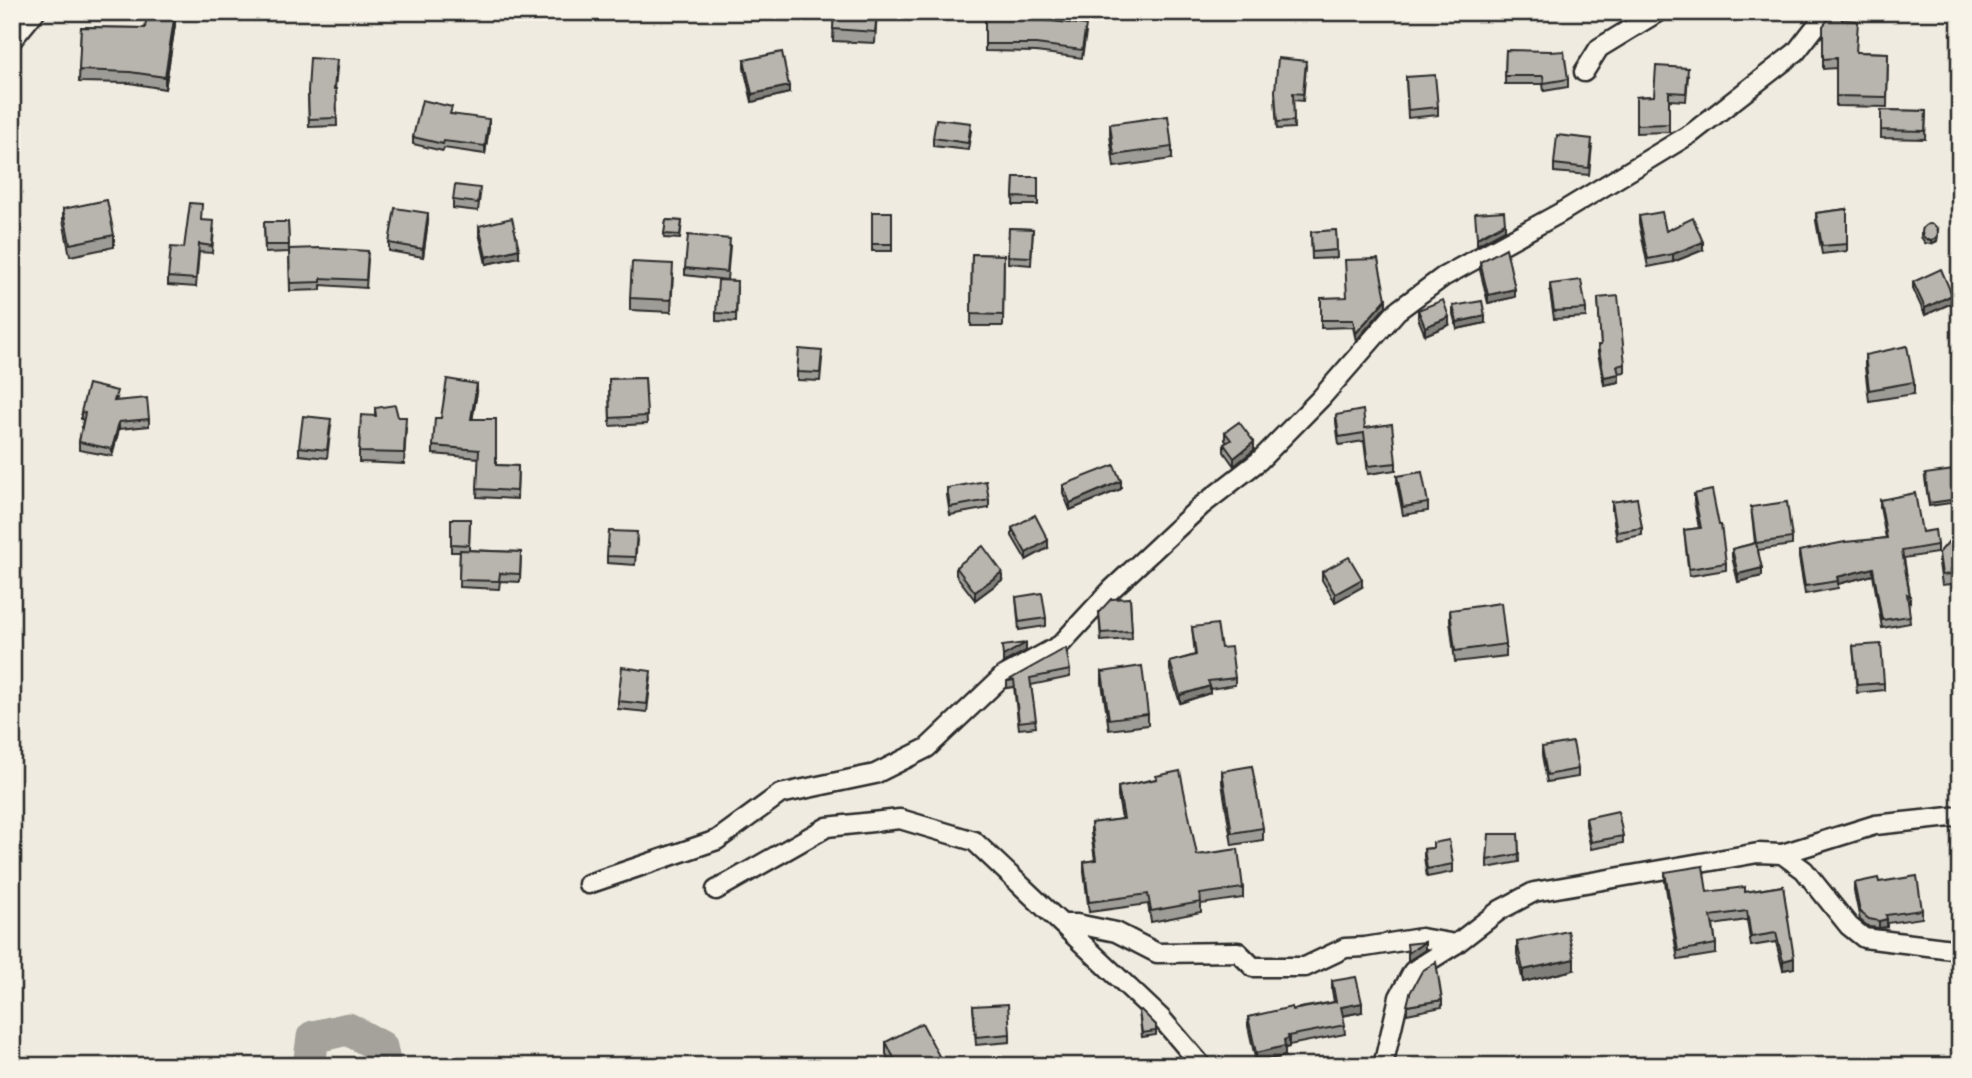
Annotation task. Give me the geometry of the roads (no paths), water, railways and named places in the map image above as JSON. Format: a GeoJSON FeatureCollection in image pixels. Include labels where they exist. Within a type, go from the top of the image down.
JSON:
{"type":"FeatureCollection","features":[{"type":"Feature","properties":{"kind":"street"},"geometry":{"type":"LineString","coordinates":[[12,40],[36,12]]}},
{"type":"Feature","properties":{"kind":"street"},"geometry":{"type":"LineString","coordinates":[[1584,72],[1599,48],[1658,12]]}},
{"type":"Feature","properties":{"kind":"street"},"geometry":{"type":"LineString","coordinates":[[588,884],[717,840],[780,794],[875,774],[927,748],[1002,677],[1060,645],[1111,590],[1201,506],[1259,461],[1321,398],[1397,311],[1443,277],[1560,213],[1692,134],[1796,52],[1827,12]]}},
{"type":"Feature","properties":{"kind":"street"},"geometry":{"type":"LineString","coordinates":[[1383,1066],[1399,997],[1413,971],[1456,944],[1500,910],[1534,892],[1758,853],[1782,854],[1875,825],[1960,816]]}},
{"type":"Feature","properties":{"kind":"street"},"geometry":{"type":"LineString","coordinates":[[716,890],[827,827],[900,819],[974,841],[1161,1018],[1202,1066]]}},
{"type":"Feature","properties":{"kind":"street"},"geometry":{"type":"LineString","coordinates":[[1782,854],[1804,870],[1849,926],[1864,938],[1960,950]]}},
{"type":"Feature","properties":{"kind":"street"},"geometry":{"type":"LineString","coordinates":[[1062,924],[1077,924],[1116,932],[1157,953],[1238,953],[1253,967],[1305,967],[1345,948],[1420,937],[1456,944]]}},
{"type":"Feature","properties":{"kind":"waterway"},"geometry":{"type":"LineString","coordinates":[[309,1066],[313,1037],[348,1029],[381,1047],[385,1066]]}}]}
